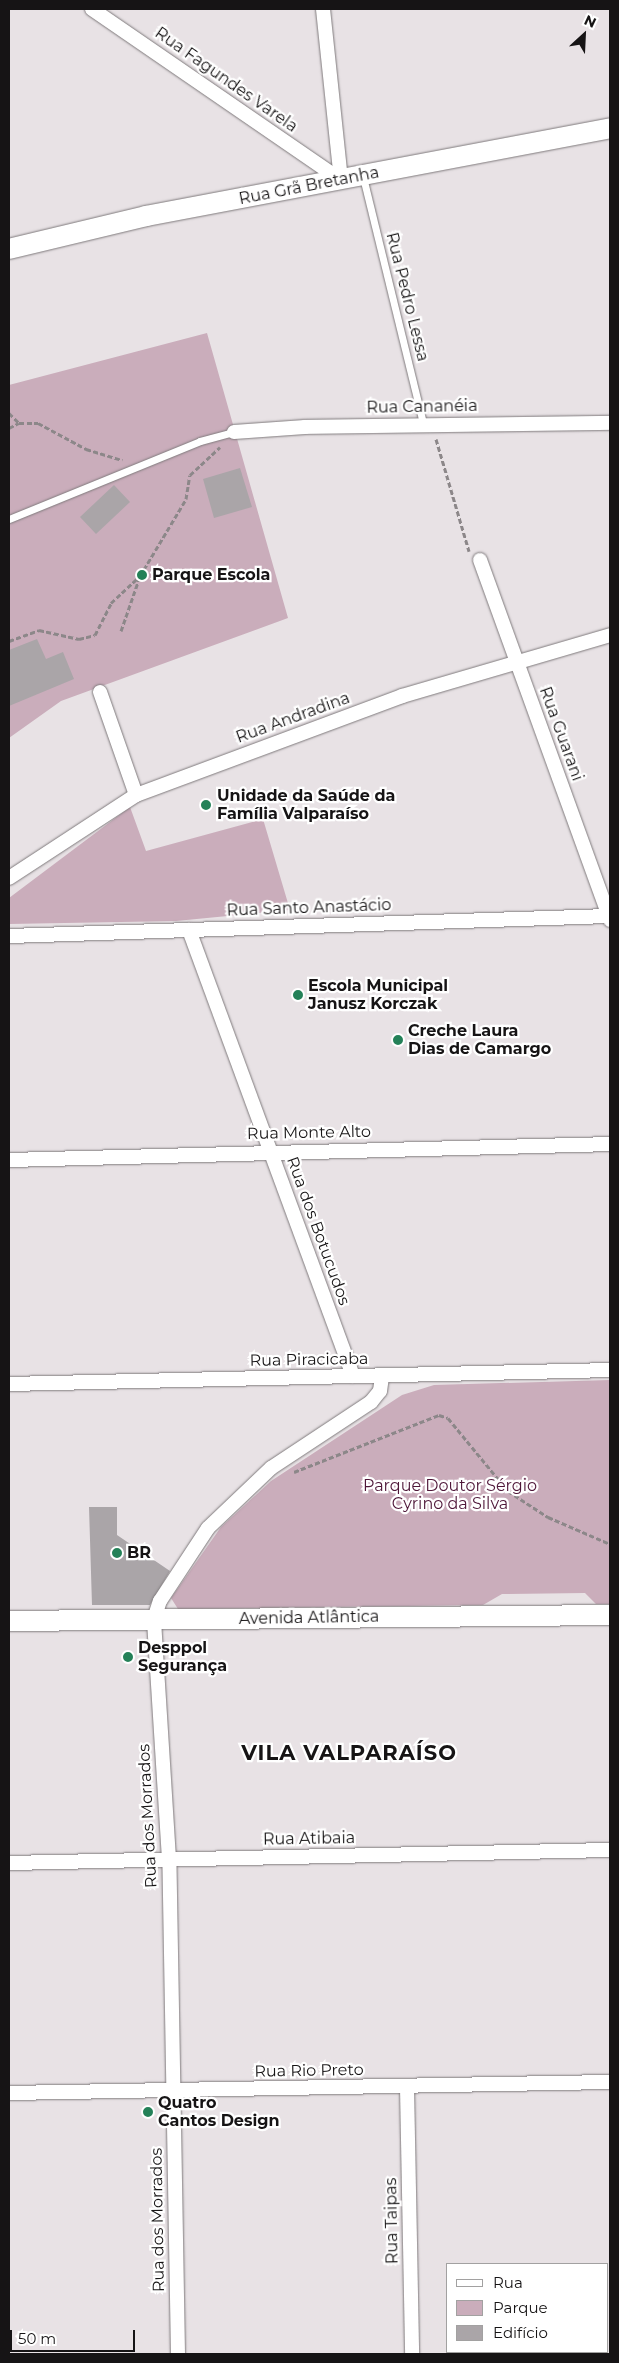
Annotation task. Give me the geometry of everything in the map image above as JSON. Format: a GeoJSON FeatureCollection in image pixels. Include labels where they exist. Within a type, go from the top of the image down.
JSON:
{"type":"FeatureCollection","features":[{"type":"Feature","properties":{"kind":"street","name":"Rua Fagundes Varela"},"geometry":{"type":"LineString","coordinates":[[92,9],[341,180]]}},
{"type":"Feature","properties":{"kind":"street"},"geometry":{"type":"LineString","coordinates":[[323,9],[341,180]]}},
{"type":"Feature","properties":{"kind":"street","name":"Rua Grã Bretanha"},"geometry":{"type":"LineString","coordinates":[[9,249],[146,216],[610,128]]}},
{"type":"Feature","properties":{"kind":"street","name":"Rua Cananéia"},"geometry":{"type":"LineString","coordinates":[[229,433],[267,428],[427,424],[610,423]]}},
{"type":"Feature","properties":{"kind":"street","name":"Rua Guarani"},"geometry":{"type":"LineString","coordinates":[[480,560],[515,662],[610,917]]}},
{"type":"Feature","properties":{"kind":"street","name":"Rua Andradina"},"geometry":{"type":"LineString","coordinates":[[9,878],[136,795],[402,696],[610,635]]}},
{"type":"Feature","properties":{"kind":"street"},"geometry":{"type":"LineString","coordinates":[[100,692],[136,795]]}},
{"type":"Feature","properties":{"kind":"street","name":"Rua Santo Anastácio"},"geometry":{"type":"LineString","coordinates":[[12,934],[610,917]]}},
{"type":"Feature","properties":{"kind":"street","name":"Rua dos Botucudos"},"geometry":{"type":"LineString","coordinates":[[189,930],[353,1376]]}},
{"type":"Feature","properties":{"kind":"street","name":"Rua Monte Alto"},"geometry":{"type":"LineString","coordinates":[[9,1160],[270,1151],[610,1144]]}},
{"type":"Feature","properties":{"kind":"street","name":"Rua Piracicaba"},"geometry":{"type":"LineString","coordinates":[[9,1384],[610,1370]]}},
{"type":"Feature","properties":{"kind":"street","name":"Rua dos Morrados"},"geometry":{"type":"LineString","coordinates":[[178,2354],[169,1859],[154,1619],[160,1601],[175,1577],[217,1519],[271,1468],[370,1402],[380,1391],[382,1376]]}},
{"type":"Feature","properties":{"kind":"street","name":"Avenida Atlântica"},"geometry":{"type":"LineString","coordinates":[[9,1621],[610,1615]]}},
{"type":"Feature","properties":{"kind":"street","name":"Rua Atibaia"},"geometry":{"type":"LineString","coordinates":[[9,1863],[610,1850]]}},
{"type":"Feature","properties":{"kind":"street","name":"Rua Rio Preto"},"geometry":{"type":"LineString","coordinates":[[9,2093],[610,2082]]}},
{"type":"Feature","properties":{"kind":"street","name":"Rua Taipas"},"geometry":{"type":"LineString","coordinates":[[407,2087],[412,2354]]}},
{"type":"Feature","properties":{"kind":"lane","name":"Rua Pedro Lessa"},"geometry":{"type":"LineString","coordinates":[[363,176],[427,424]]}},
{"type":"Feature","properties":{"kind":"lane"},"geometry":{"type":"LineString","coordinates":[[9,519],[139,465],[229,433]]}},
{"type":"Feature","properties":{"kind":"path"},"geometry":{"type":"LineString","coordinates":[[9,413],[20,423]]}},
{"type":"Feature","properties":{"kind":"path"},"geometry":{"type":"LineString","coordinates":[[9,428],[20,423],[38,423],[86,449],[139,465]]}},
{"type":"Feature","properties":{"kind":"path"},"geometry":{"type":"LineString","coordinates":[[427,424],[471,557],[480,560]]}},
{"type":"Feature","properties":{"kind":"path"},"geometry":{"type":"LineString","coordinates":[[121,630],[140,576],[186,499],[190,475],[197,466],[216,453],[229,433]]}},
{"type":"Feature","properties":{"kind":"path"},"geometry":{"type":"LineString","coordinates":[[9,641],[39,630],[79,639],[96,636],[111,603],[140,576]]}},
{"type":"Feature","properties":{"kind":"path"},"geometry":{"type":"LineString","coordinates":[[289,1474],[439,1415],[448,1418],[508,1491],[548,1517],[610,1544]]}},
{"type":"Feature","properties":{"kind":"green space","name":"Parque Escola"},"geometry":{"type":"Polygon","coordinates":[[[207,333],[288,618],[61,701],[9,738],[9,385],[207,333]]]}},
{"type":"Feature","properties":{"kind":"green space"},"geometry":{"type":"Polygon","coordinates":[[[130,807],[146,851],[263,819],[290,910],[176,921],[9,924],[9,898],[130,807]]]}},
{"type":"Feature","properties":{"kind":"green space","name":"Parque Doutor Sérgio Cyrino da Silva"},"geometry":{"type":"Polygon","coordinates":[[[610,1380],[610,1604],[596,1604],[585,1593],[502,1594],[483,1605],[178,1609],[171,1598],[221,1527],[271,1481],[402,1395],[434,1385],[610,1380]]]}},
{"type":"Feature","properties":{"kind":"building"},"geometry":{"type":"Polygon","coordinates":[[[240,468],[252,507],[214,518],[203,479],[240,468]]]}},
{"type":"Feature","properties":{"kind":"building"},"geometry":{"type":"Polygon","coordinates":[[[114,485],[130,502],[96,534],[80,517],[114,485]]]}},
{"type":"Feature","properties":{"kind":"building"},"geometry":{"type":"Polygon","coordinates":[[[37,639],[46,659],[63,652],[74,679],[9,706],[9,650],[37,639]]]}},
{"type":"Feature","properties":{"kind":"building","name":"BR"},"geometry":{"type":"Polygon","coordinates":[[[89,1507],[117,1507],[117,1535],[170,1571],[150,1605],[92,1605],[89,1507]]]}},
{"type":"Feature","properties":{"kind":"place","name":"Parque Escola"},"geometry":{"type":"Point","coordinates":[142,575]}},
{"type":"Feature","properties":{"kind":"place","name":"Unidade da Saúde da Família Valparaíso"},"geometry":{"type":"Point","coordinates":[206,805]}},
{"type":"Feature","properties":{"kind":"place","name":"Escola Municipal Janusz Korczak"},"geometry":{"type":"Point","coordinates":[298,995]}},
{"type":"Feature","properties":{"kind":"place","name":"Creche Laura Dias de Camargo"},"geometry":{"type":"Point","coordinates":[398,1040]}},
{"type":"Feature","properties":{"kind":"place","name":"BR"},"geometry":{"type":"Point","coordinates":[117,1553]}},
{"type":"Feature","properties":{"kind":"place","name":"Desppol Segurança"},"geometry":{"type":"Point","coordinates":[128,1657]}},
{"type":"Feature","properties":{"kind":"place","name":"Quatro Cantos Design"},"geometry":{"type":"Point","coordinates":[148,2112]}},
{"type":"Feature","properties":{"kind":"district","name":"VILA VALPARAÍSO"},"geometry":{"type":"Point","coordinates":[349,1753]}}]}
